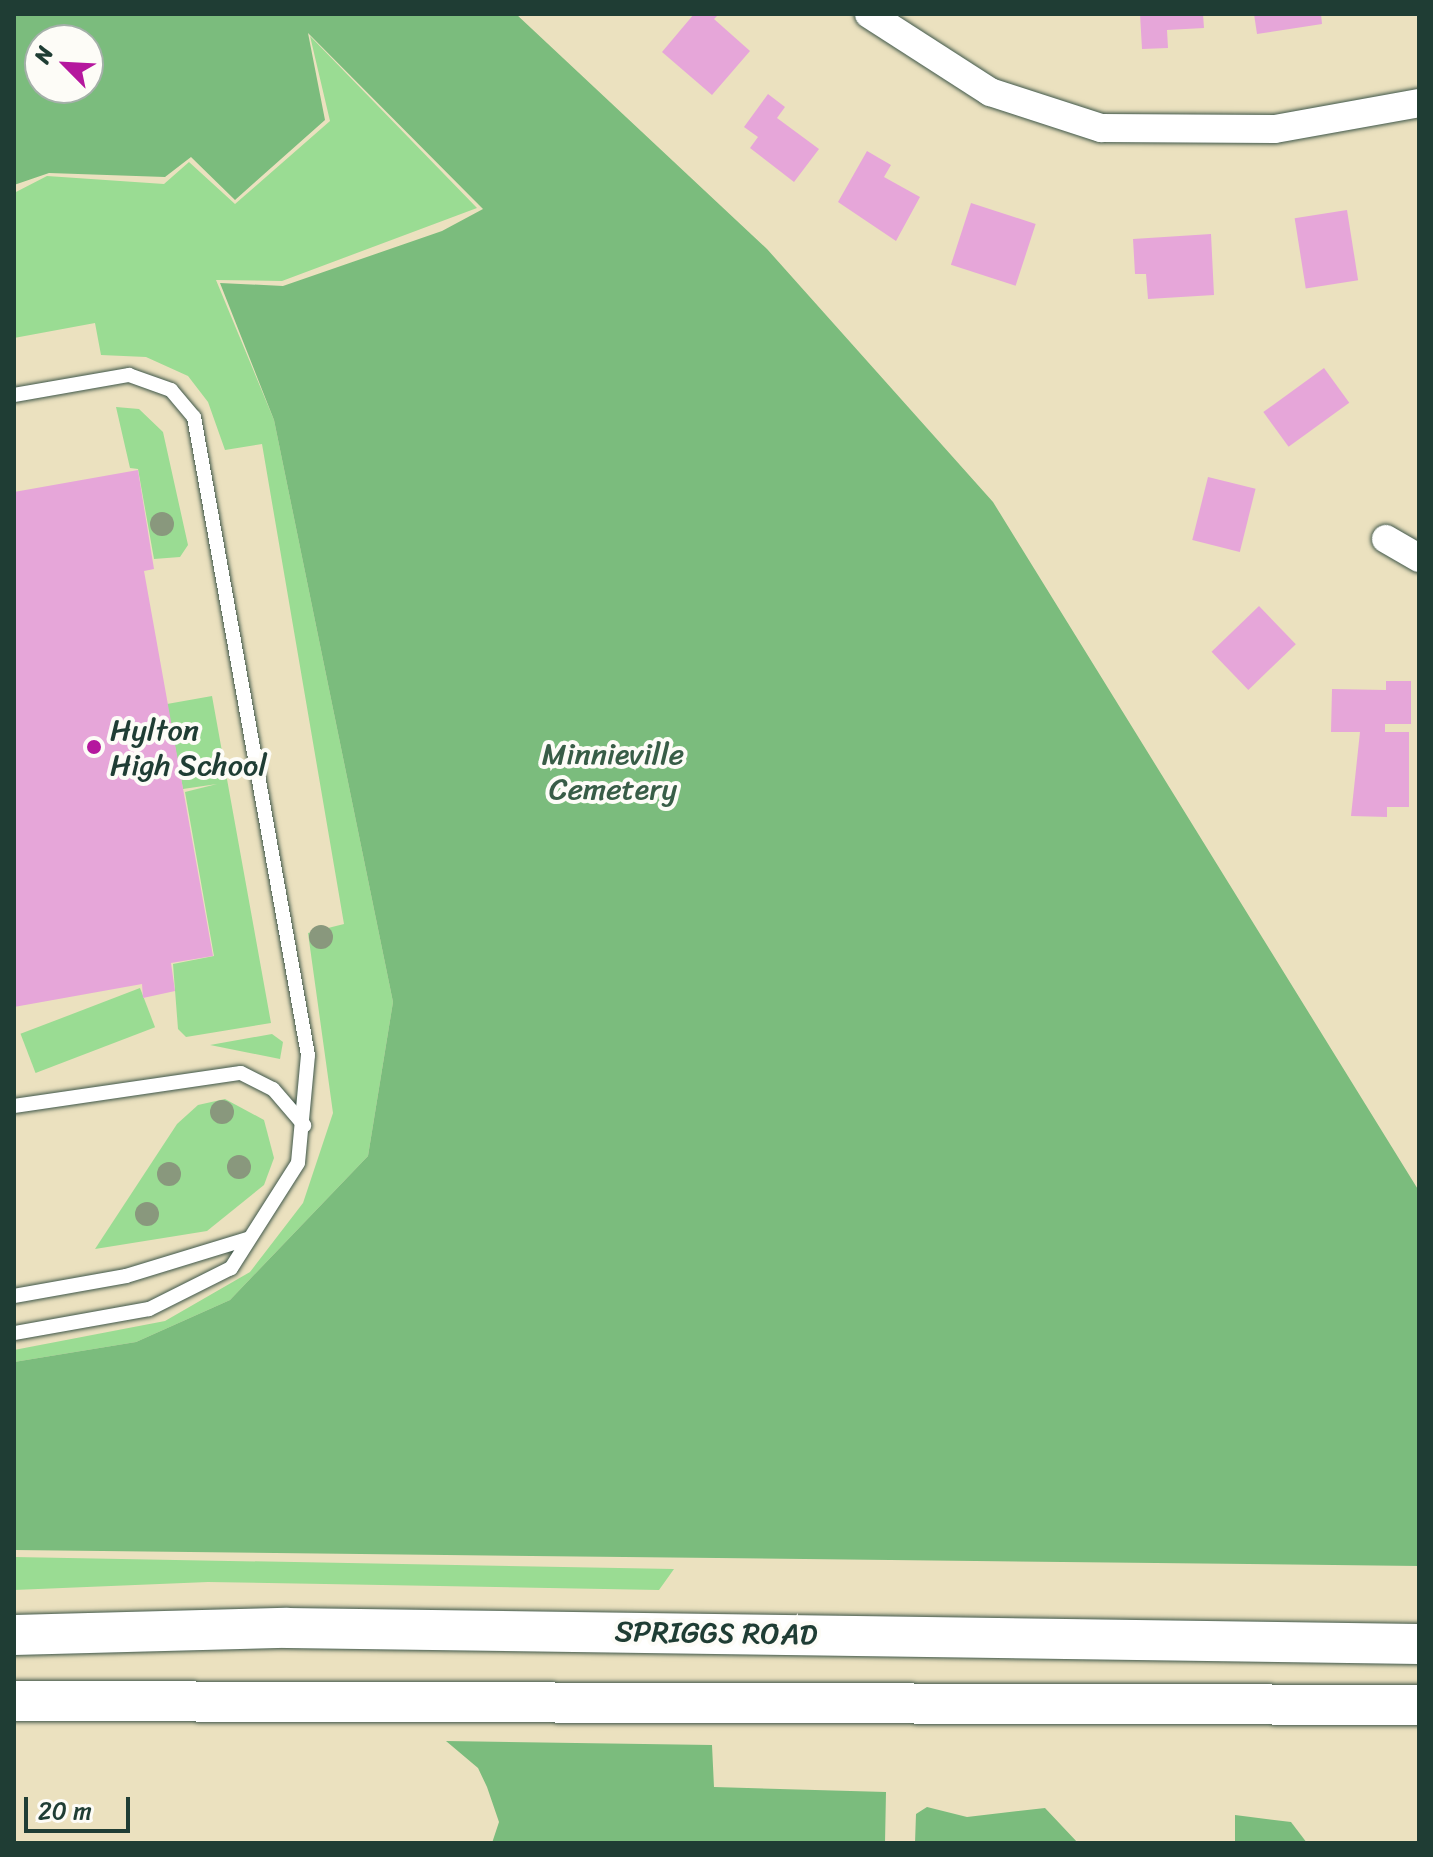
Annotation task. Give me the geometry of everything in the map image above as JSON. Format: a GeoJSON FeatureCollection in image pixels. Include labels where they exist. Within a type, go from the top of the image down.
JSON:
{"type":"FeatureCollection","features":[{"type":"Feature","properties":{"kind":"main road","name":"SPRIGGS ROAD"},"geometry":{"type":"LineString","coordinates":[[14,1635],[287,1628],[1419,1644]]}},
{"type":"Feature","properties":{"kind":"main road"},"geometry":{"type":"LineString","coordinates":[[14,1701],[1419,1705]]}},
{"type":"Feature","properties":{"kind":"street"},"geometry":{"type":"LineString","coordinates":[[869,14],[990,92],[1101,128],[1275,129],[1419,103]]}},
{"type":"Feature","properties":{"kind":"street"},"geometry":{"type":"LineString","coordinates":[[1386,539],[1419,558]]}},
{"type":"Feature","properties":{"kind":"lane"},"geometry":{"type":"LineString","coordinates":[[14,395],[129,375],[171,390],[194,417],[308,1055],[304,1125],[289,1187],[247,1239],[231,1268],[179,1300],[14,1333]]}},
{"type":"Feature","properties":{"kind":"lane"},"geometry":{"type":"LineString","coordinates":[[14,1106],[241,1073],[273,1089],[304,1125]]}},
{"type":"Feature","properties":{"kind":"lane"},"geometry":{"type":"LineString","coordinates":[[14,1296],[126,1276],[247,1239]]}},
{"type":"Feature","properties":{"kind":"green space","name":"Hylton High School"},"geometry":{"type":"Polygon","coordinates":[[[14,14],[516,14],[767,249],[993,502],[1419,1191],[1419,1566],[14,1550],[14,1362],[136,1342],[230,1300],[368,1156],[393,1002],[274,420],[220,283],[283,286],[442,231],[483,209],[308,33],[325,120],[235,200],[191,157],[165,177],[49,173],[14,185],[14,14]]]}},
{"type":"Feature","properties":{"kind":"green space"},"geometry":{"type":"Polygon","coordinates":[[[310,36],[477,208],[282,281],[216,280],[274,420],[393,1002],[368,1156],[230,1300],[136,1342],[14,1362],[14,1350],[165,1321],[250,1272],[303,1203],[333,1113],[308,933],[344,924],[262,444],[225,450],[208,402],[188,376],[146,357],[101,355],[95,323],[14,338],[14,193],[47,176],[164,184],[189,162],[235,204],[330,121],[310,36]]]}},
{"type":"Feature","properties":{"kind":"green space"},"geometry":{"type":"Polygon","coordinates":[[[116,407],[139,409],[163,432],[188,545],[180,557],[154,559],[138,469],[130,468],[116,407]]]}},
{"type":"Feature","properties":{"kind":"green space"},"geometry":{"type":"Polygon","coordinates":[[[212,696],[271,1023],[186,1037],[178,1029],[173,964],[214,956],[185,792],[217,784],[183,789],[167,704],[212,696]]]}},
{"type":"Feature","properties":{"kind":"green space"},"geometry":{"type":"Polygon","coordinates":[[[140,988],[155,1027],[36,1073],[21,1034],[140,988]]]}},
{"type":"Feature","properties":{"kind":"green space"},"geometry":{"type":"Polygon","coordinates":[[[272,1034],[283,1042],[280,1059],[210,1045],[272,1034]]]}},
{"type":"Feature","properties":{"kind":"green space"},"geometry":{"type":"Polygon","coordinates":[[[225,1099],[264,1120],[274,1158],[264,1185],[207,1231],[95,1249],[177,1124],[198,1105],[225,1099]]]}},
{"type":"Feature","properties":{"kind":"green space"},"geometry":{"type":"Polygon","coordinates":[[[14,1557],[674,1569],[659,1590],[208,1582],[14,1590],[14,1557]]]}},
{"type":"Feature","properties":{"kind":"green space"},"geometry":{"type":"Polygon","coordinates":[[[446,1741],[712,1745],[714,1787],[886,1792],[885,1843],[492,1843],[499,1822],[487,1787],[478,1768],[446,1741]]]}},
{"type":"Feature","properties":{"kind":"green space"},"geometry":{"type":"Polygon","coordinates":[[[927,1807],[967,1817],[1045,1808],[1078,1843],[915,1843],[916,1814],[927,1807]]]}},
{"type":"Feature","properties":{"kind":"green space"},"geometry":{"type":"Polygon","coordinates":[[[1235,1815],[1291,1822],[1307,1843],[1235,1843],[1235,1815]]]}},
{"type":"Feature","properties":{"kind":"building"},"geometry":{"type":"Polygon","coordinates":[[[694,14],[719,14],[714,19],[750,51],[712,95],[662,52],[694,14]]]}},
{"type":"Feature","properties":{"kind":"building"},"geometry":{"type":"Polygon","coordinates":[[[1140,14],[1203,14],[1204,28],[1167,30],[1168,48],[1142,49],[1140,14]]]}},
{"type":"Feature","properties":{"kind":"building"},"geometry":{"type":"Polygon","coordinates":[[[1254,14],[1321,14],[1322,24],[1257,34],[1254,14]]]}},
{"type":"Feature","properties":{"kind":"building"},"geometry":{"type":"Polygon","coordinates":[[[768,94],[785,107],[777,118],[819,149],[794,182],[750,148],[758,137],[744,127],[768,94]]]}},
{"type":"Feature","properties":{"kind":"building"},"geometry":{"type":"Polygon","coordinates":[[[867,151],[891,165],[884,177],[920,197],[896,241],[838,202],[867,151]]]}},
{"type":"Feature","properties":{"kind":"building"},"geometry":{"type":"Polygon","coordinates":[[[971,203],[1036,224],[1016,286],[951,265],[971,203]]]}},
{"type":"Feature","properties":{"kind":"building"},"geometry":{"type":"Polygon","coordinates":[[[1347,210],[1358,280],[1306,288],[1295,218],[1347,210]]]}},
{"type":"Feature","properties":{"kind":"building"},"geometry":{"type":"Polygon","coordinates":[[[1211,234],[1214,295],[1148,299],[1146,274],[1135,274],[1133,239],[1211,234]]]}},
{"type":"Feature","properties":{"kind":"building"},"geometry":{"type":"Polygon","coordinates":[[[1324,368],[1349,403],[1289,447],[1263,412],[1324,368]]]}},
{"type":"Feature","properties":{"kind":"building","name":"Hylton High School"},"geometry":{"type":"Polygon","coordinates":[[[138,470],[154,569],[144,571],[213,956],[171,963],[175,991],[143,998],[142,984],[14,1007],[14,492],[138,470]]]}},
{"type":"Feature","properties":{"kind":"building"},"geometry":{"type":"Polygon","coordinates":[[[1208,477],[1256,489],[1240,552],[1192,540],[1208,477]]]}},
{"type":"Feature","properties":{"kind":"building"},"geometry":{"type":"Polygon","coordinates":[[[1259,606],[1296,644],[1248,690],[1212,652],[1259,606]]]}},
{"type":"Feature","properties":{"kind":"building"},"geometry":{"type":"Polygon","coordinates":[[[1386,681],[1411,681],[1411,724],[1385,724],[1385,732],[1409,732],[1409,807],[1387,807],[1387,817],[1351,816],[1360,732],[1331,732],[1332,689],[1386,690],[1386,681]]]}},
{"type":"Feature","properties":{"kind":"place","name":"Hylton High School"},"geometry":{"type":"Point","coordinates":[94,747]}},
{"type":"Feature","properties":{"kind":"park label","name":"Minnieville Cemetery"},"geometry":{"type":"Point","coordinates":[613,771]}}]}
